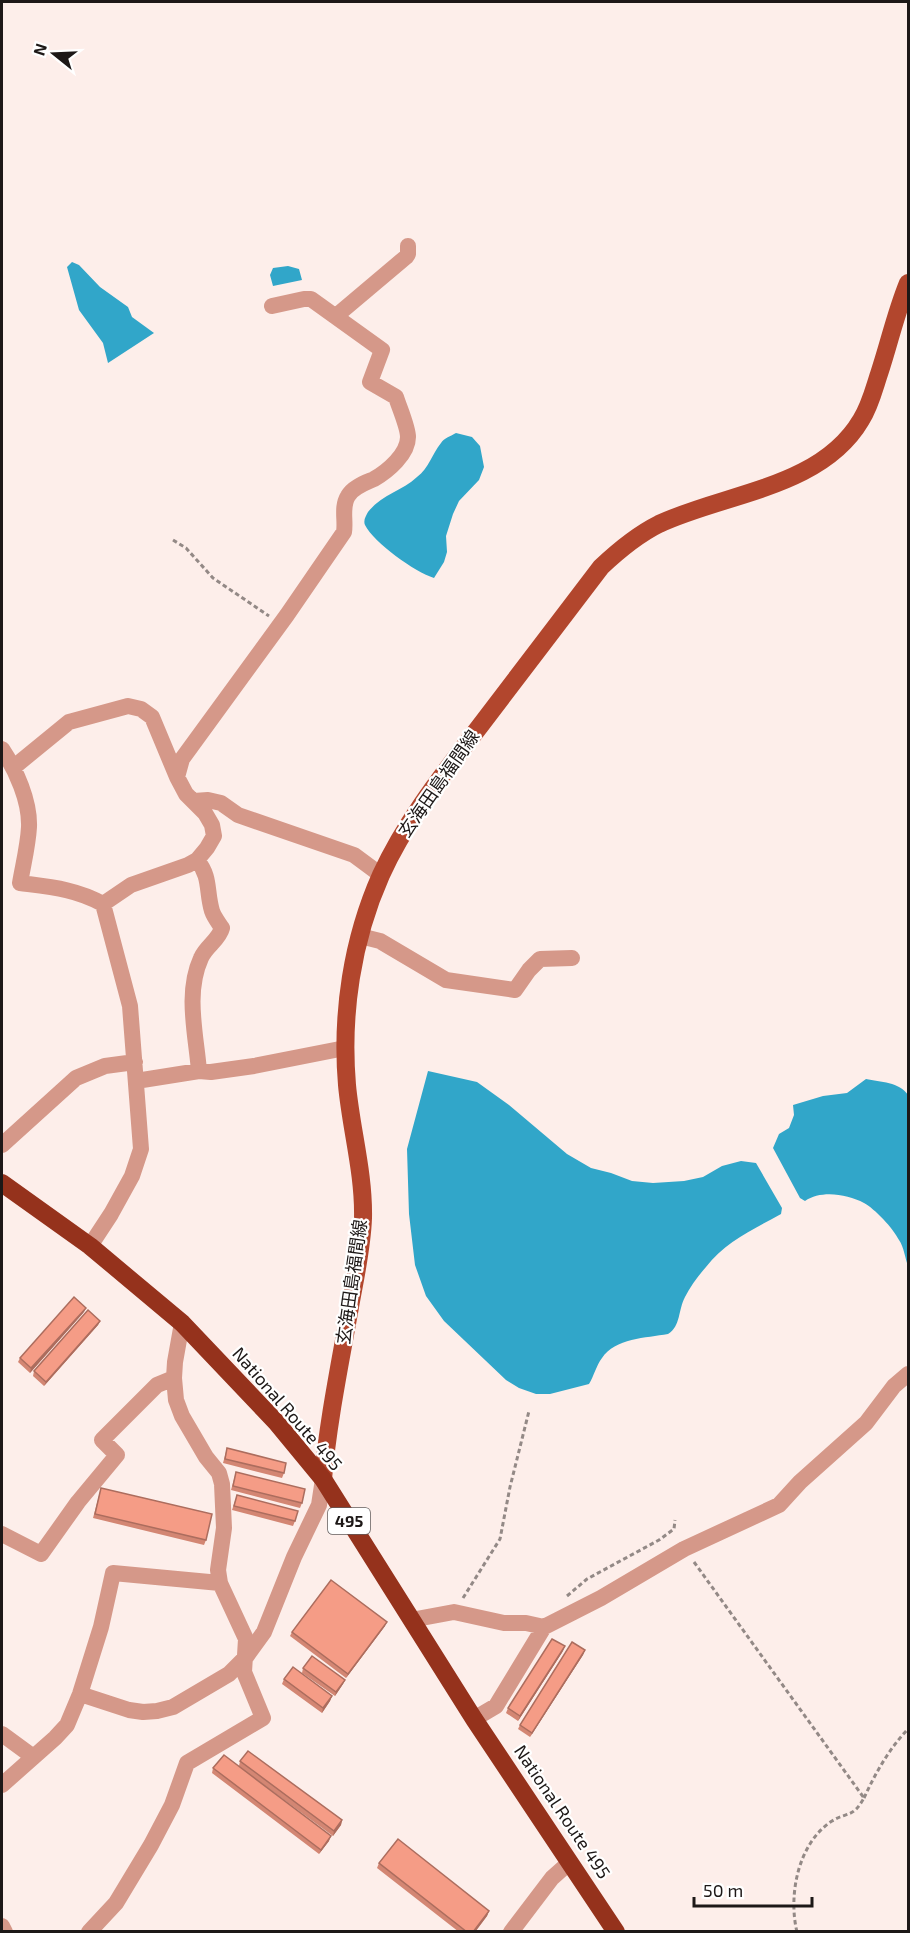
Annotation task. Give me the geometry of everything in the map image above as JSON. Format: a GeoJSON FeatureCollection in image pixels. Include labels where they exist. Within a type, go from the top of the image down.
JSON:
{"type":"FeatureCollection","features":[{"type":"Feature","properties":{"kind":"highway","name":"National Route 495"},"geometry":{"type":"LineString","coordinates":[[2,1183],[90,1246],[182,1323],[276,1422],[323,1479],[474,1719],[616,1932]]}},
{"type":"Feature","properties":{"kind":"main road","name":"玄海田島福間線"},"geometry":{"type":"LineString","coordinates":[[323,1479],[326,1439],[358,1263],[363,1220],[362,1196],[347,1086],[345,1048],[351,979],[360,936],[381,875],[402,833],[430,791],[601,567],[621,548],[661,524],[787,479],[832,455],[847,440],[861,420],[871,399],[909,283]]}},
{"type":"Feature","properties":{"kind":"street"},"geometry":{"type":"LineString","coordinates":[[336,316],[406,257],[408,246]]}},
{"type":"Feature","properties":{"kind":"street"},"geometry":{"type":"LineString","coordinates":[[177,777],[182,759],[344,532],[346,498],[353,490],[388,469],[404,451],[408,437],[396,397],[370,382],[382,350],[311,299],[272,306]]}},
{"type":"Feature","properties":{"kind":"street"},"geometry":{"type":"LineString","coordinates":[[14,767],[69,722],[128,706],[141,709],[152,717],[177,777],[186,794],[212,825],[214,836],[197,860],[131,885],[103,904]]}},
{"type":"Feature","properties":{"kind":"street"},"geometry":{"type":"LineString","coordinates":[[2,749],[14,767],[26,804],[29,826],[20,883],[72,890],[86,894],[103,904],[130,1006],[141,1149],[132,1176],[90,1246]]}},
{"type":"Feature","properties":{"kind":"street"},"geometry":{"type":"LineString","coordinates":[[194,801],[208,800],[221,803],[238,815],[354,855],[381,875]]}},
{"type":"Feature","properties":{"kind":"street"},"geometry":{"type":"LineString","coordinates":[[197,860],[204,869],[210,889],[213,914],[222,928],[220,936],[201,956],[195,975],[192,995],[199,1071]]}},
{"type":"Feature","properties":{"kind":"street"},"geometry":{"type":"LineString","coordinates":[[360,936],[380,941],[446,980],[515,990],[540,959],[572,958]]}},
{"type":"Feature","properties":{"kind":"street"},"geometry":{"type":"LineString","coordinates":[[136,1081],[199,1071],[211,1072],[254,1066],[345,1048]]}},
{"type":"Feature","properties":{"kind":"street"},"geometry":{"type":"LineString","coordinates":[[2,1145],[76,1078],[105,1066],[135,1062]]}},
{"type":"Feature","properties":{"kind":"street"},"geometry":{"type":"LineString","coordinates":[[89,1932],[116,1904],[151,1845],[172,1805],[187,1763],[263,1718],[244,1672],[246,1638],[220,1583],[218,1570],[224,1528],[222,1484],[219,1473],[206,1457],[182,1416],[176,1400],[174,1362],[182,1323]]}},
{"type":"Feature","properties":{"kind":"street"},"geometry":{"type":"LineString","coordinates":[[474,1719],[496,1706],[544,1627],[601,1598],[684,1549],[779,1505],[800,1482],[866,1423],[894,1386],[909,1374]]}},
{"type":"Feature","properties":{"kind":"street"},"geometry":{"type":"LineString","coordinates":[[2,1534],[41,1554],[78,1502],[117,1455],[102,1440],[157,1385],[174,1378]]}},
{"type":"Feature","properties":{"kind":"street"},"geometry":{"type":"LineString","coordinates":[[80,1694],[129,1710],[157,1711],[173,1707],[229,1674],[246,1657],[264,1632],[294,1557],[319,1505],[323,1479]]}},
{"type":"Feature","properties":{"kind":"street"},"geometry":{"type":"LineString","coordinates":[[2,1785],[67,1725],[80,1694],[100,1628],[112,1573],[220,1583]]}},
{"type":"Feature","properties":{"kind":"street"},"geometry":{"type":"LineString","coordinates":[[411,1620],[454,1612],[504,1623],[526,1623],[544,1627]]}},
{"type":"Feature","properties":{"kind":"street"},"geometry":{"type":"LineString","coordinates":[[2,1734],[33,1756]]}},
{"type":"Feature","properties":{"kind":"street"},"geometry":{"type":"LineString","coordinates":[[511,1932],[552,1878],[570,1862]]}},
{"type":"Feature","properties":{"kind":"street"},"geometry":{"type":"LineString","coordinates":[[2,1926],[5,1932]]}},
{"type":"Feature","properties":{"kind":"path"},"geometry":{"type":"LineString","coordinates":[[173,540],[186,548],[213,578],[280,624]]}},
{"type":"Feature","properties":{"kind":"path"},"geometry":{"type":"LineString","coordinates":[[454,1612],[500,1539],[529,1411]]}},
{"type":"Feature","properties":{"kind":"path"},"geometry":{"type":"LineString","coordinates":[[563,1599],[587,1579],[659,1540],[674,1528],[675,1520]]}},
{"type":"Feature","properties":{"kind":"path"},"geometry":{"type":"LineString","coordinates":[[684,1549],[864,1798]]}},
{"type":"Feature","properties":{"kind":"path"},"geometry":{"type":"LineString","coordinates":[[797,1932],[795,1895],[800,1863],[804,1854],[821,1831],[833,1821],[857,1810],[894,1744],[909,1729]]}},
{"type":"Feature","properties":{"kind":"water"},"geometry":{"type":"Polygon","coordinates":[[[72,262],[79,265],[100,287],[128,307],[132,317],[154,333],[108,363],[103,343],[79,310],[67,267],[72,262]]]}},
{"type":"Feature","properties":{"kind":"water"},"geometry":{"type":"Polygon","coordinates":[[[288,266],[299,269],[302,280],[273,286],[270,275],[273,268],[288,266]]]}},
{"type":"Feature","properties":{"kind":"water"},"geometry":{"type":"Polygon","coordinates":[[[456,433],[472,437],[480,446],[484,467],[479,480],[459,501],[453,514],[446,536],[447,552],[434,578],[416,570],[386,548],[370,532],[365,525],[365,520],[373,506],[421,473],[442,441],[456,433]]]}},
{"type":"Feature","properties":{"kind":"water"},"geometry":{"type":"Polygon","coordinates":[[[428,1071],[477,1082],[509,1105],[567,1154],[591,1168],[632,1181],[653,1183],[684,1181],[703,1177],[722,1166],[741,1161],[756,1163],[782,1208],[781,1214],[740,1237],[714,1258],[689,1289],[675,1327],[668,1334],[632,1340],[615,1346],[602,1358],[589,1384],[550,1394],[536,1394],[519,1388],[506,1380],[444,1321],[426,1296],[415,1265],[409,1214],[407,1149],[428,1071]]]}},
{"type":"Feature","properties":{"kind":"water"},"geometry":{"type":"Polygon","coordinates":[[[866,1079],[895,1085],[908,1095],[908,1266],[896,1235],[878,1214],[864,1203],[834,1194],[819,1195],[805,1201],[800,1198],[773,1148],[779,1134],[789,1128],[794,1115],[793,1105],[823,1096],[847,1093],[866,1079]]]}},
{"type":"Feature","properties":{"kind":"building"},"geometry":{"type":"Polygon","coordinates":[[[74,1297],[86,1308],[31,1368],[20,1358],[74,1297]]]}},
{"type":"Feature","properties":{"kind":"building"},"geometry":{"type":"Polygon","coordinates":[[[88,1310],[100,1321],[46,1382],[34,1371],[88,1310]]]}},
{"type":"Feature","properties":{"kind":"building"},"geometry":{"type":"Polygon","coordinates":[[[227,1448],[286,1463],[284,1473],[225,1459],[227,1448]]]}},
{"type":"Feature","properties":{"kind":"building"},"geometry":{"type":"Polygon","coordinates":[[[236,1472],[305,1489],[302,1503],[233,1486],[236,1472]]]}},
{"type":"Feature","properties":{"kind":"building"},"geometry":{"type":"Polygon","coordinates":[[[101,1488],[212,1514],[206,1540],[95,1514],[101,1488]]]}},
{"type":"Feature","properties":{"kind":"building"},"geometry":{"type":"Polygon","coordinates":[[[237,1495],[298,1511],[295,1521],[234,1506],[237,1495]]]}},
{"type":"Feature","properties":{"kind":"building"},"geometry":{"type":"Polygon","coordinates":[[[331,1580],[387,1622],[348,1674],[292,1632],[331,1580]]]}},
{"type":"Feature","properties":{"kind":"building"},"geometry":{"type":"Polygon","coordinates":[[[552,1639],[565,1646],[520,1716],[508,1708],[552,1639]]]}},
{"type":"Feature","properties":{"kind":"building"},"geometry":{"type":"Polygon","coordinates":[[[572,1642],[585,1650],[532,1733],[520,1725],[572,1642]]]}},
{"type":"Feature","properties":{"kind":"building"},"geometry":{"type":"Polygon","coordinates":[[[312,1656],[345,1680],[336,1692],[303,1668],[312,1656]]]}},
{"type":"Feature","properties":{"kind":"building"},"geometry":{"type":"Polygon","coordinates":[[[293,1667],[332,1696],[323,1708],[284,1679],[293,1667]]]}},
{"type":"Feature","properties":{"kind":"building"},"geometry":{"type":"Polygon","coordinates":[[[248,1751],[342,1820],[334,1831],[240,1761],[248,1751]]]}},
{"type":"Feature","properties":{"kind":"building"},"geometry":{"type":"Polygon","coordinates":[[[224,1755],[331,1836],[321,1850],[213,1768],[224,1755]]]}},
{"type":"Feature","properties":{"kind":"building"},"geometry":{"type":"Polygon","coordinates":[[[398,1839],[489,1911],[473,1932],[467,1932],[379,1863],[398,1839]]]}}]}
